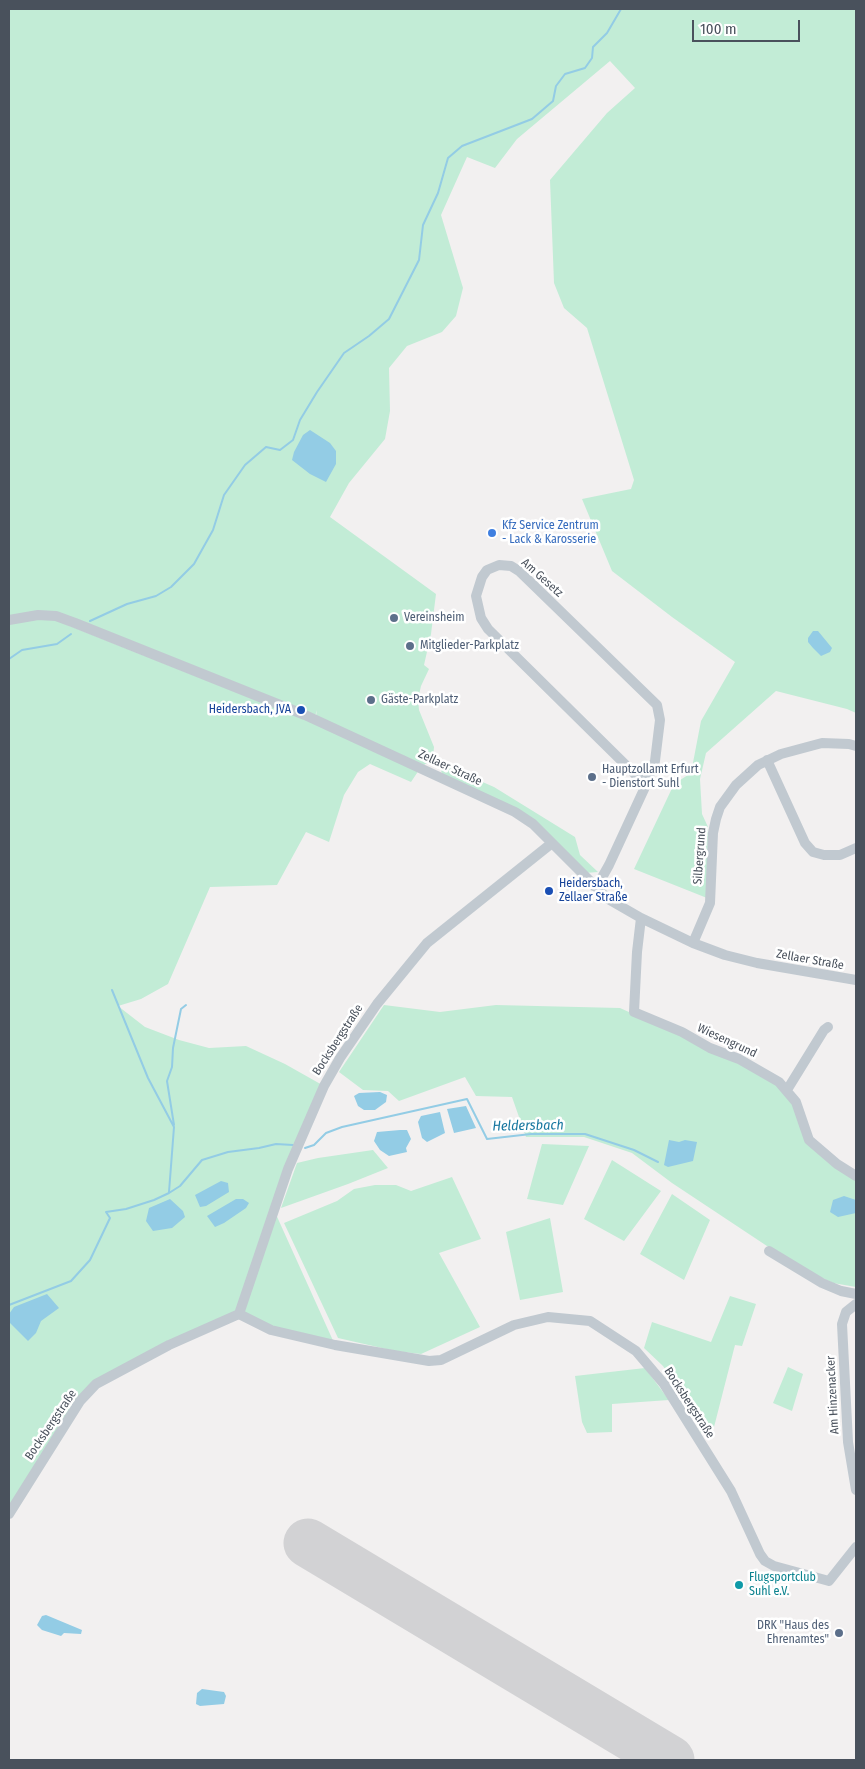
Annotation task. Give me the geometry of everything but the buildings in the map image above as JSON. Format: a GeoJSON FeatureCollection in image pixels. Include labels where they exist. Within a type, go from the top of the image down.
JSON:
{"type":"FeatureCollection","features":[{"type":"Feature","properties":{"kind":"street","name":"Am Gesetz"},"geometry":{"type":"LineString","coordinates":[[594,886],[600,881],[609,865],[646,785],[655,761],[660,720],[657,705],[519,571],[511,566],[499,565],[487,570],[478,586],[476,596],[481,618],[488,629],[646,785]]}},
{"type":"Feature","properties":{"kind":"street","name":"Zellaer Straße"},"geometry":{"type":"LineString","coordinates":[[9,620],[38,615],[65,619],[305,715],[516,812],[533,824],[608,899],[641,918],[694,943],[725,955],[757,963],[856,980]]}},
{"type":"Feature","properties":{"kind":"street","name":"Silbergrund"},"geometry":{"type":"LineString","coordinates":[[694,943],[710,903],[713,833],[716,819],[720,807],[736,784],[745,774],[767,760],[811,744],[836,743],[856,746]]}},
{"type":"Feature","properties":{"kind":"street"},"geometry":{"type":"LineString","coordinates":[[767,760],[801,835],[813,852],[824,856],[840,854],[856,848]]}},
{"type":"Feature","properties":{"kind":"street","name":"Bocksbergstraße"},"geometry":{"type":"LineString","coordinates":[[9,1514],[80,1400],[96,1384],[169,1344],[239,1314],[288,1169],[324,1086],[340,1058],[377,1004],[427,943],[552,843]]}},
{"type":"Feature","properties":{"kind":"street","name":"Wiesengrund"},"geometry":{"type":"LineString","coordinates":[[641,918],[634,1012],[682,1032],[710,1048],[740,1059],[779,1082],[796,1102],[809,1140],[837,1164],[856,1176]]}},
{"type":"Feature","properties":{"kind":"street"},"geometry":{"type":"LineString","coordinates":[[787,1090],[824,1030],[828,1027]]}},
{"type":"Feature","properties":{"kind":"street"},"geometry":{"type":"LineString","coordinates":[[769,1251],[822,1283],[856,1294]]}},
{"type":"Feature","properties":{"kind":"street","name":"Am Hinzenacker"},"geometry":{"type":"LineString","coordinates":[[856,1304],[846,1312],[842,1324],[848,1442],[856,1490]]}},
{"type":"Feature","properties":{"kind":"street","name":"Bocksbergstraße"},"geometry":{"type":"LineString","coordinates":[[239,1314],[271,1330],[335,1345],[429,1361],[441,1360],[514,1325],[548,1317],[590,1321],[636,1351],[664,1384],[731,1491],[765,1561],[774,1566],[829,1582],[856,1548]]}},
{"type":"Feature","properties":{"kind":"green space"},"geometry":{"type":"Polygon","coordinates":[[[9,9],[856,9],[856,713],[776,691],[706,753],[700,779],[702,814],[708,827],[707,898],[634,869],[674,784],[691,773],[701,721],[735,662],[612,571],[582,499],[631,489],[634,480],[587,328],[564,308],[554,283],[550,180],[607,113],[635,88],[610,61],[517,139],[495,168],[467,157],[441,215],[463,288],[456,316],[442,332],[407,346],[389,368],[390,411],[385,439],[349,483],[330,517],[436,594],[431,634],[424,665],[429,669],[421,686],[418,699],[419,710],[434,747],[433,758],[424,765],[316,716],[317,710],[314,719],[65,619],[9,619],[9,9]]]}},
{"type":"Feature","properties":{"kind":"green space"},"geometry":{"type":"Polygon","coordinates":[[[25,618],[55,620],[311,722],[419,770],[411,782],[370,764],[358,772],[344,795],[329,842],[306,832],[277,885],[210,887],[168,984],[141,999],[118,1006],[145,1027],[179,1040],[209,1048],[246,1046],[285,1064],[324,1086],[274,1210],[335,1345],[271,1330],[239,1314],[96,1384],[9,1514],[9,621],[25,618]]]}},
{"type":"Feature","properties":{"kind":"green space"},"geometry":{"type":"Polygon","coordinates":[[[439,763],[494,787],[575,837],[580,855],[598,872],[585,873],[551,837],[442,774],[439,763]]]}},
{"type":"Feature","properties":{"kind":"green space"},"geometry":{"type":"Polygon","coordinates":[[[384,1005],[440,1012],[496,1005],[620,1008],[738,1061],[777,1084],[794,1104],[806,1141],[856,1180],[856,1287],[833,1283],[770,1248],[672,1183],[632,1153],[584,1137],[526,1137],[512,1097],[476,1096],[465,1077],[399,1101],[388,1091],[363,1090],[339,1072],[384,1005]]]}},
{"type":"Feature","properties":{"kind":"green space"},"geometry":{"type":"Polygon","coordinates":[[[542,1144],[589,1146],[563,1205],[527,1199],[542,1144]]]}},
{"type":"Feature","properties":{"kind":"green space"},"geometry":{"type":"Polygon","coordinates":[[[373,1150],[388,1168],[281,1208],[297,1163],[373,1150]]]}},
{"type":"Feature","properties":{"kind":"green space"},"geometry":{"type":"Polygon","coordinates":[[[612,1160],[661,1191],[624,1241],[584,1219],[612,1160]]]}},
{"type":"Feature","properties":{"kind":"green space"},"geometry":{"type":"Polygon","coordinates":[[[452,1177],[481,1239],[439,1253],[480,1327],[421,1354],[395,1351],[338,1338],[284,1223],[337,1201],[354,1189],[375,1185],[396,1185],[411,1191],[452,1177]]]}},
{"type":"Feature","properties":{"kind":"green space"},"geometry":{"type":"Polygon","coordinates":[[[672,1194],[710,1220],[684,1280],[640,1254],[672,1194]]]}},
{"type":"Feature","properties":{"kind":"green space"},"geometry":{"type":"Polygon","coordinates":[[[550,1218],[563,1292],[520,1300],[506,1232],[550,1218]]]}},
{"type":"Feature","properties":{"kind":"green space"},"geometry":{"type":"Polygon","coordinates":[[[730,1296],[756,1304],[742,1346],[735,1345],[714,1427],[701,1433],[684,1399],[663,1366],[644,1348],[652,1322],[711,1342],[730,1296]]]}},
{"type":"Feature","properties":{"kind":"green space"},"geometry":{"type":"Polygon","coordinates":[[[788,1367],[803,1374],[792,1411],[773,1403],[788,1367]]]}},
{"type":"Feature","properties":{"kind":"green space"},"geometry":{"type":"Polygon","coordinates":[[[645,1368],[669,1400],[612,1404],[612,1432],[587,1433],[582,1422],[575,1376],[645,1368]]]}},
{"type":"Feature","properties":{"kind":"water"},"geometry":{"type":"Polygon","coordinates":[[[310,430],[330,443],[336,451],[336,464],[326,482],[310,474],[292,460],[303,435],[310,430]]]}},
{"type":"Feature","properties":{"kind":"water"},"geometry":{"type":"Polygon","coordinates":[[[813,631],[818,631],[832,648],[830,652],[821,656],[808,642],[808,638],[813,631]]]}},
{"type":"Feature","properties":{"kind":"water"},"geometry":{"type":"Polygon","coordinates":[[[380,1092],[387,1095],[386,1102],[375,1110],[364,1110],[358,1106],[354,1096],[359,1093],[380,1092]]]}},
{"type":"Feature","properties":{"kind":"water"},"geometry":{"type":"Polygon","coordinates":[[[466,1106],[476,1128],[454,1133],[447,1109],[466,1106]]]}},
{"type":"Feature","properties":{"kind":"water"},"geometry":{"type":"Polygon","coordinates":[[[440,1112],[445,1133],[427,1142],[422,1138],[418,1122],[421,1116],[440,1112]]]}},
{"type":"Feature","properties":{"kind":"water"},"geometry":{"type":"Polygon","coordinates":[[[407,1130],[411,1139],[406,1148],[407,1152],[389,1156],[380,1150],[374,1141],[377,1132],[407,1130]]]}},
{"type":"Feature","properties":{"kind":"water"},"geometry":{"type":"Polygon","coordinates":[[[669,1140],[697,1142],[693,1161],[668,1167],[664,1165],[669,1140]]]}},
{"type":"Feature","properties":{"kind":"water"},"geometry":{"type":"Polygon","coordinates":[[[221,1181],[228,1183],[229,1192],[206,1206],[200,1207],[195,1195],[221,1181]]]}},
{"type":"Feature","properties":{"kind":"water"},"geometry":{"type":"Polygon","coordinates":[[[844,1196],[856,1200],[856,1213],[838,1217],[830,1212],[833,1200],[844,1196]]]}},
{"type":"Feature","properties":{"kind":"water"},"geometry":{"type":"Polygon","coordinates":[[[170,1199],[183,1211],[185,1217],[172,1228],[153,1231],[146,1221],[149,1208],[170,1199]]]}},
{"type":"Feature","properties":{"kind":"water"},"geometry":{"type":"Polygon","coordinates":[[[236,1199],[243,1199],[249,1203],[246,1208],[215,1227],[207,1216],[236,1199]]]}},
{"type":"Feature","properties":{"kind":"water"},"geometry":{"type":"Polygon","coordinates":[[[47,1294],[59,1308],[41,1321],[36,1333],[28,1341],[9,1322],[9,1314],[14,1307],[47,1294]]]}},
{"type":"Feature","properties":{"kind":"water"},"geometry":{"type":"Polygon","coordinates":[[[46,1615],[82,1630],[81,1634],[64,1633],[61,1636],[42,1630],[37,1625],[42,1616],[46,1615]]]}},
{"type":"Feature","properties":{"kind":"water"},"geometry":{"type":"Polygon","coordinates":[[[202,1689],[224,1692],[226,1696],[224,1704],[200,1706],[196,1704],[197,1693],[202,1689]]]}},
{"type":"Feature","properties":{"kind":"waterway"},"geometry":{"type":"LineString","coordinates":[[90,621],[127,604],[156,596],[171,587],[194,564],[213,530],[224,495],[245,465],[266,447],[280,450],[293,440],[300,420],[344,353],[369,336],[389,319],[419,260],[423,225],[438,193],[448,158],[462,146],[532,119],[553,101],[556,86],[565,74],[585,68],[592,58],[593,47],[607,33],[621,9]]}},
{"type":"Feature","properties":{"kind":"waterway"},"geometry":{"type":"LineString","coordinates":[[9,659],[22,650],[57,644],[71,634]]}},
{"type":"Feature","properties":{"kind":"waterway"},"geometry":{"type":"LineString","coordinates":[[112,990],[148,1078],[174,1127],[169,1192]]}},
{"type":"Feature","properties":{"kind":"waterway"},"geometry":{"type":"LineString","coordinates":[[174,1125],[167,1081],[172,1067],[173,1048],[181,1009],[186,1005]]}},
{"type":"Feature","properties":{"kind":"waterway","name":"Heldersbach"},"geometry":{"type":"LineString","coordinates":[[305,1148],[314,1145],[326,1133],[342,1127],[467,1099],[487,1139],[531,1134],[585,1134],[634,1150],[658,1162]]}},
{"type":"Feature","properties":{"kind":"waterway","name":"Heldersbach"},"geometry":{"type":"LineString","coordinates":[[9,1305],[71,1281],[90,1260],[110,1218],[106,1212],[126,1209],[169,1193],[180,1186],[202,1160],[228,1152],[276,1144],[293,1145]]}},
{"type":"Feature","properties":{"kind":"runway"},"geometry":{"type":"LineString","coordinates":[[308,1543],[670,1760]]}},
{"type":"Feature","properties":{"kind":"place","name":"Kfz Service Zentrum - Lack & Karosserie"},"geometry":{"type":"Point","coordinates":[492,533]}},
{"type":"Feature","properties":{"kind":"place","name":"Vereinsheim"},"geometry":{"type":"Point","coordinates":[394,618]}},
{"type":"Feature","properties":{"kind":"place","name":"Mitglieder-Parkplatz"},"geometry":{"type":"Point","coordinates":[410,646]}},
{"type":"Feature","properties":{"kind":"place","name":"Gäste-Parkplatz"},"geometry":{"type":"Point","coordinates":[371,700]}},
{"type":"Feature","properties":{"kind":"place","name":"Heidersbach, JVA"},"geometry":{"type":"Point","coordinates":[301,710]}},
{"type":"Feature","properties":{"kind":"place","name":"Hauptzollamt Erfurt - Dienstort Suhl"},"geometry":{"type":"Point","coordinates":[592,777]}},
{"type":"Feature","properties":{"kind":"place","name":"Heidersbach, Zellaer Straße"},"geometry":{"type":"Point","coordinates":[549,891]}},
{"type":"Feature","properties":{"kind":"place","name":"Flugsportclub Suhl e.V."},"geometry":{"type":"Point","coordinates":[739,1585]}},
{"type":"Feature","properties":{"kind":"place","name":"DRK \"Haus des Ehrenamtes\""},"geometry":{"type":"Point","coordinates":[839,1633]}}]}
